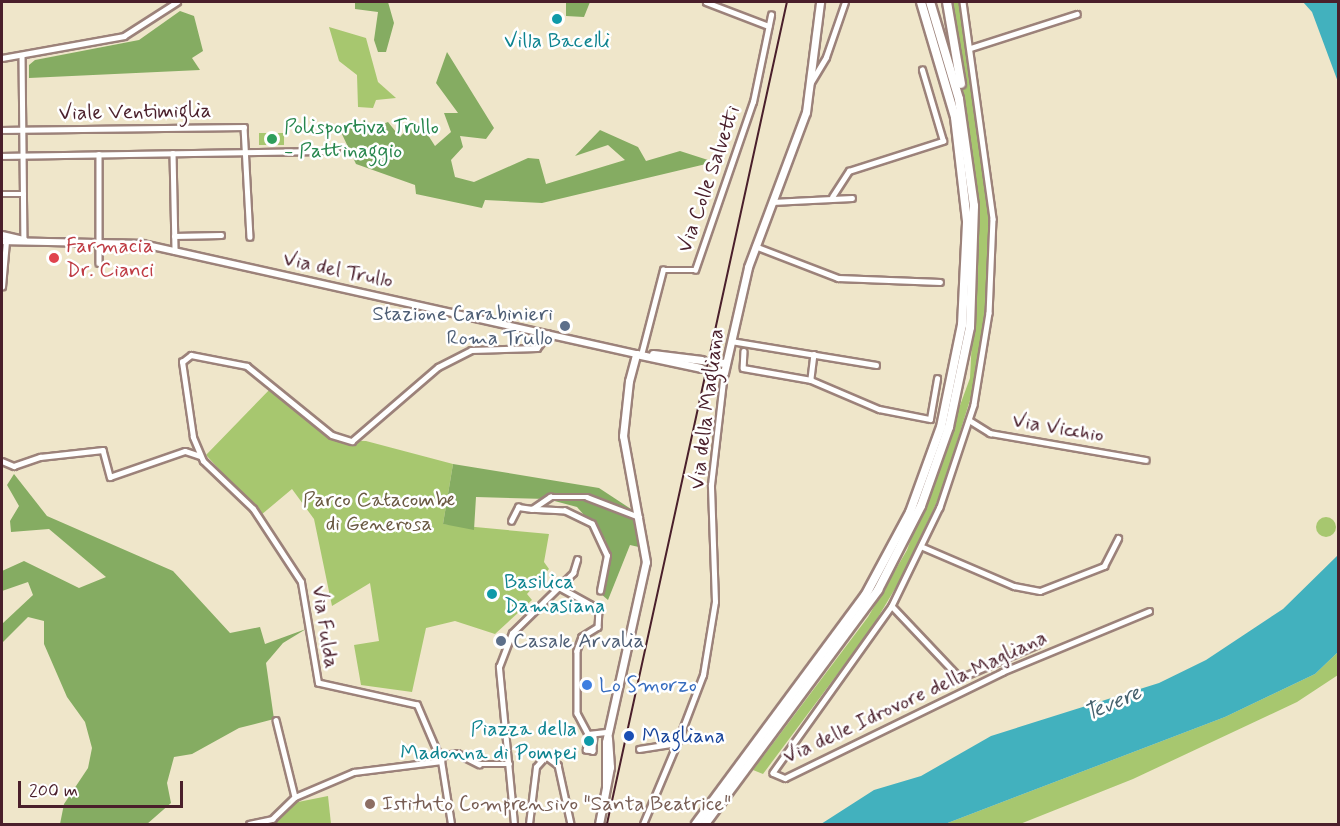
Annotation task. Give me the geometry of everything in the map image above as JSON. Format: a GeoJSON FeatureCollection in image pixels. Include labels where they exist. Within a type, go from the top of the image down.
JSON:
{"type":"FeatureCollection","features":[{"type":"Feature","properties":{"kind":"highway"},"geometry":{"type":"LineString","coordinates":[[696,825],[865,596],[910,512],[941,427],[962,325],[967,221],[955,117],[921,2]]}},
{"type":"Feature","properties":{"kind":"highway"},"geometry":{"type":"LineString","coordinates":[[930,2],[967,135]]}},
{"type":"Feature","properties":{"kind":"highway"},"geometry":{"type":"LineString","coordinates":[[705,825],[865,611],[929,486],[955,405],[971,321],[975,234],[967,135],[947,2]]}},
{"type":"Feature","properties":{"kind":"main road","name":"Via della Magliana"},"geometry":{"type":"LineString","coordinates":[[724,373],[729,341],[755,246],[806,112],[820,2]]}},
{"type":"Feature","properties":{"kind":"main road","name":"Via del Trullo"},"geometry":{"type":"LineString","coordinates":[[639,354],[702,360]]}},
{"type":"Feature","properties":{"kind":"main road","name":"Via del Trullo"},"geometry":{"type":"LineString","coordinates":[[639,354],[701,368]]}},
{"type":"Feature","properties":{"kind":"main road"},"geometry":{"type":"LineString","coordinates":[[599,825],[606,786],[608,734],[644,581],[646,554],[622,432],[639,354]]}},
{"type":"Feature","properties":{"kind":"main road"},"geometry":{"type":"LineString","coordinates":[[714,362],[726,363]]}},
{"type":"Feature","properties":{"kind":"main road"},"geometry":{"type":"LineString","coordinates":[[713,370],[724,373]]}},
{"type":"Feature","properties":{"kind":"street"},"geometry":{"type":"LineString","coordinates":[[2,58],[124,36],[177,2]]}},
{"type":"Feature","properties":{"kind":"street"},"geometry":{"type":"LineString","coordinates":[[706,2],[769,26]]}},
{"type":"Feature","properties":{"kind":"street","name":"Via della Magliana"},"geometry":{"type":"LineString","coordinates":[[810,84],[826,57],[845,2]]}},
{"type":"Feature","properties":{"kind":"street","name":"Via delle Idrovore della Magliana"},"geometry":{"type":"LineString","coordinates":[[963,2],[993,236],[986,342],[969,420],[923,547],[892,606],[774,768],[776,776],[785,778],[1108,626],[1149,611]]}},
{"type":"Feature","properties":{"kind":"street"},"geometry":{"type":"LineString","coordinates":[[970,48],[1077,14]]}},
{"type":"Feature","properties":{"kind":"street","name":"Via Colle Salvetti"},"geometry":{"type":"LineString","coordinates":[[639,354],[663,270],[695,270],[753,102],[771,15]]}},
{"type":"Feature","properties":{"kind":"street"},"geometry":{"type":"LineString","coordinates":[[22,55],[24,240]]}},
{"type":"Feature","properties":{"kind":"street"},"geometry":{"type":"LineString","coordinates":[[832,197],[849,171],[943,141],[922,70]]}},
{"type":"Feature","properties":{"kind":"street","name":"Viale Ventimiglia"},"geometry":{"type":"LineString","coordinates":[[2,130],[243,127],[247,151]]}},
{"type":"Feature","properties":{"kind":"street"},"geometry":{"type":"LineString","coordinates":[[247,151],[250,237]]}},
{"type":"Feature","properties":{"kind":"street","name":"Viale Ventimiglia"},"geometry":{"type":"LineString","coordinates":[[2,156],[336,151]]}},
{"type":"Feature","properties":{"kind":"street"},"geometry":{"type":"LineString","coordinates":[[172,153],[175,251]]}},
{"type":"Feature","properties":{"kind":"street"},"geometry":{"type":"LineString","coordinates":[[99,154],[99,263]]}},
{"type":"Feature","properties":{"kind":"street"},"geometry":{"type":"LineString","coordinates":[[2,194],[24,195]]}},
{"type":"Feature","properties":{"kind":"street"},"geometry":{"type":"LineString","coordinates":[[772,202],[832,197],[852,198]]}},
{"type":"Feature","properties":{"kind":"street"},"geometry":{"type":"LineString","coordinates":[[174,236],[221,236]]}},
{"type":"Feature","properties":{"kind":"street"},"geometry":{"type":"LineString","coordinates":[[2,287],[3,239]]}},
{"type":"Feature","properties":{"kind":"street","name":"Via del Trullo"},"geometry":{"type":"LineString","coordinates":[[3,239],[100,240],[175,251],[639,354]]}},
{"type":"Feature","properties":{"kind":"street"},"geometry":{"type":"LineString","coordinates":[[755,246],[838,278],[940,282]]}},
{"type":"Feature","properties":{"kind":"street"},"geometry":{"type":"LineString","coordinates":[[2,461],[17,466],[40,457],[103,450],[110,477],[185,451],[201,456],[182,368],[191,356],[254,369],[332,435],[350,442],[438,366],[471,350],[537,348],[548,334]]}},
{"type":"Feature","properties":{"kind":"street"},"geometry":{"type":"LineString","coordinates":[[729,341],[876,365]]}},
{"type":"Feature","properties":{"kind":"street"},"geometry":{"type":"LineString","coordinates":[[744,351],[743,368],[811,380],[872,407],[930,419],[937,379]]}},
{"type":"Feature","properties":{"kind":"street"},"geometry":{"type":"LineString","coordinates":[[811,380],[814,354]]}},
{"type":"Feature","properties":{"kind":"street","name":"Via della Magliana"},"geometry":{"type":"LineString","coordinates":[[643,825],[700,684],[714,612],[711,485],[724,373]]}},
{"type":"Feature","properties":{"kind":"street","name":"Via Vicchio"},"geometry":{"type":"LineString","coordinates":[[969,420],[990,433],[1146,460]]}},
{"type":"Feature","properties":{"kind":"street","name":"Via Fulda"},"geometry":{"type":"LineString","coordinates":[[201,456],[253,509],[297,573],[318,683],[414,702],[441,758],[451,825]]}},
{"type":"Feature","properties":{"kind":"street"},"geometry":{"type":"LineString","coordinates":[[532,509],[550,497],[587,497],[639,517]]}},
{"type":"Feature","properties":{"kind":"street"},"geometry":{"type":"LineString","coordinates":[[512,521],[518,507],[565,511],[592,524],[607,556],[600,591]]}},
{"type":"Feature","properties":{"kind":"street"},"geometry":{"type":"LineString","coordinates":[[923,547],[1028,591],[1040,591],[1104,566],[1118,538]]}},
{"type":"Feature","properties":{"kind":"street"},"geometry":{"type":"LineString","coordinates":[[514,825],[510,764],[498,689],[501,662],[514,631],[575,570],[578,560]]}},
{"type":"Feature","properties":{"kind":"street"},"geometry":{"type":"LineString","coordinates":[[559,587],[599,609],[598,627],[582,637],[577,651],[577,713],[588,734],[586,750],[593,751],[594,735]]}},
{"type":"Feature","properties":{"kind":"street"},"geometry":{"type":"LineString","coordinates":[[892,606],[960,678],[1035,645]]}},
{"type":"Feature","properties":{"kind":"street"},"geometry":{"type":"LineString","coordinates":[[276,720],[295,797]]}},
{"type":"Feature","properties":{"kind":"street"},"geometry":{"type":"LineString","coordinates":[[588,734],[608,734]]}},
{"type":"Feature","properties":{"kind":"street"},"geometry":{"type":"LineString","coordinates":[[639,749],[677,743]]}},
{"type":"Feature","properties":{"kind":"street"},"geometry":{"type":"LineString","coordinates":[[249,825],[272,819],[295,797],[357,771],[441,758],[457,753],[479,764],[510,764]]}},
{"type":"Feature","properties":{"kind":"street"},"geometry":{"type":"LineString","coordinates":[[529,825],[536,767],[546,756],[558,765],[571,825]]}},
{"type":"Feature","properties":{"kind":"green space"},"geometry":{"type":"Polygon","coordinates":[[[355,2],[388,2],[394,23],[386,52],[378,52],[374,40],[378,12],[355,9],[355,2]]]}},
{"type":"Feature","properties":{"kind":"green space"},"geometry":{"type":"Polygon","coordinates":[[[566,2],[590,2],[584,17],[566,16],[566,2]]]}},
{"type":"Feature","properties":{"kind":"green space"},"geometry":{"type":"Polygon","coordinates":[[[950,2],[959,2],[990,211],[987,307],[975,384],[941,493],[902,577],[871,629],[763,774],[753,770],[868,617],[907,550],[970,378],[979,200],[950,2]]]}},
{"type":"Feature","properties":{"kind":"green space"},"geometry":{"type":"Polygon","coordinates":[[[180,11],[194,16],[203,51],[192,58],[200,70],[29,78],[29,65],[35,60],[139,40],[180,11]]]}},
{"type":"Feature","properties":{"kind":"green space"},"geometry":{"type":"Polygon","coordinates":[[[329,27],[366,38],[378,82],[396,98],[376,100],[373,108],[358,107],[357,75],[339,61],[329,27]]]}},
{"type":"Feature","properties":{"kind":"green space"},"geometry":{"type":"Polygon","coordinates":[[[447,52],[494,128],[486,139],[460,136],[463,147],[451,160],[455,177],[474,182],[528,158],[539,159],[546,184],[625,160],[608,145],[575,156],[600,130],[638,147],[646,161],[680,151],[708,160],[706,164],[542,203],[485,200],[482,208],[416,194],[415,185],[356,164],[341,132],[349,128],[362,132],[388,122],[400,137],[408,128],[426,132],[435,146],[451,132],[444,113],[458,113],[436,83],[447,52]]]}},
{"type":"Feature","properties":{"kind":"green space","name":"Polisportiva Trullo - Pattinaggio"},"geometry":{"type":"Polygon","coordinates":[[[259,133],[284,133],[284,145],[259,145],[259,133]]]}},
{"type":"Feature","properties":{"kind":"green space","name":"Parco Catacombe di Generosa"},"geometry":{"type":"Polygon","coordinates":[[[272,387],[333,440],[366,441],[453,464],[443,524],[549,534],[544,562],[549,569],[527,594],[532,600],[495,634],[455,621],[426,628],[412,692],[361,685],[354,645],[379,641],[370,583],[332,606],[314,519],[292,489],[261,515],[206,455],[272,387]]]}},
{"type":"Feature","properties":{"kind":"green space"},"geometry":{"type":"Polygon","coordinates":[[[453,464],[599,488],[634,511],[643,548],[630,545],[608,600],[601,594],[610,556],[605,539],[577,507],[547,499],[476,497],[474,530],[443,524],[453,464]]]}},
{"type":"Feature","properties":{"kind":"green space"},"geometry":{"type":"Polygon","coordinates":[[[14,474],[47,516],[173,571],[230,633],[260,627],[265,644],[306,629],[283,643],[266,663],[274,719],[239,728],[192,754],[174,757],[167,783],[171,803],[147,824],[60,824],[64,804],[88,768],[92,748],[85,722],[67,697],[44,644],[44,621],[28,617],[2,643],[2,624],[33,595],[28,582],[2,591],[2,571],[24,561],[79,588],[106,577],[49,529],[11,532],[10,521],[19,506],[7,485],[14,474]]]}},
{"type":"Feature","properties":{"kind":"green space"},"geometry":{"type":"Polygon","coordinates":[[[1326,517],[1333,520],[1336,527],[1333,534],[1326,537],[1319,534],[1316,527],[1319,520],[1326,517]]]}},
{"type":"Feature","properties":{"kind":"green space"},"geometry":{"type":"Polygon","coordinates":[[[1338,652],[1338,675],[1297,702],[1133,779],[1020,824],[945,824],[1225,717],[1315,674],[1338,652]]]}},
{"type":"Feature","properties":{"kind":"green space"},"geometry":{"type":"Polygon","coordinates":[[[328,796],[331,824],[263,824],[293,803],[328,796]]]}},
{"type":"Feature","properties":{"kind":"water"},"geometry":{"type":"Polygon","coordinates":[[[1303,2],[1338,2],[1338,82],[1312,12],[1303,2]]]}},
{"type":"Feature","properties":{"kind":"water","name":"Tevere"},"geometry":{"type":"Polygon","coordinates":[[[1338,555],[1338,652],[1315,674],[1225,717],[945,824],[821,824],[874,790],[921,776],[991,736],[1159,683],[1206,660],[1283,609],[1338,555]]]}},
{"type":"Feature","properties":{"kind":"railway"},"geometry":{"type":"LineString","coordinates":[[607,824],[787,2]]}},
{"type":"Feature","properties":{"kind":"place","name":"Villa Bacelli"},"geometry":{"type":"Point","coordinates":[557,19]}},
{"type":"Feature","properties":{"kind":"place","name":"Polisportiva Trullo - Pattinaggio"},"geometry":{"type":"Point","coordinates":[272,139]}},
{"type":"Feature","properties":{"kind":"place","name":"Farmacia Dr. Cianci"},"geometry":{"type":"Point","coordinates":[54,258]}},
{"type":"Feature","properties":{"kind":"place","name":"Stazione Carabinieri Roma Trullo"},"geometry":{"type":"Point","coordinates":[565,326]}},
{"type":"Feature","properties":{"kind":"place","name":"Basilica Damasiana"},"geometry":{"type":"Point","coordinates":[492,594]}},
{"type":"Feature","properties":{"kind":"place","name":"Casale Arvalia"},"geometry":{"type":"Point","coordinates":[501,641]}},
{"type":"Feature","properties":{"kind":"place","name":"Lo Smorzo"},"geometry":{"type":"Point","coordinates":[587,685]}},
{"type":"Feature","properties":{"kind":"place","name":"Magliana"},"geometry":{"type":"Point","coordinates":[629,736]}},
{"type":"Feature","properties":{"kind":"place","name":"Piazza della Madonna di Pompei"},"geometry":{"type":"Point","coordinates":[589,741]}},
{"type":"Feature","properties":{"kind":"place","name":"Istituto Comprensivo \"Santa Beatrice\""},"geometry":{"type":"Point","coordinates":[370,804]}}]}
